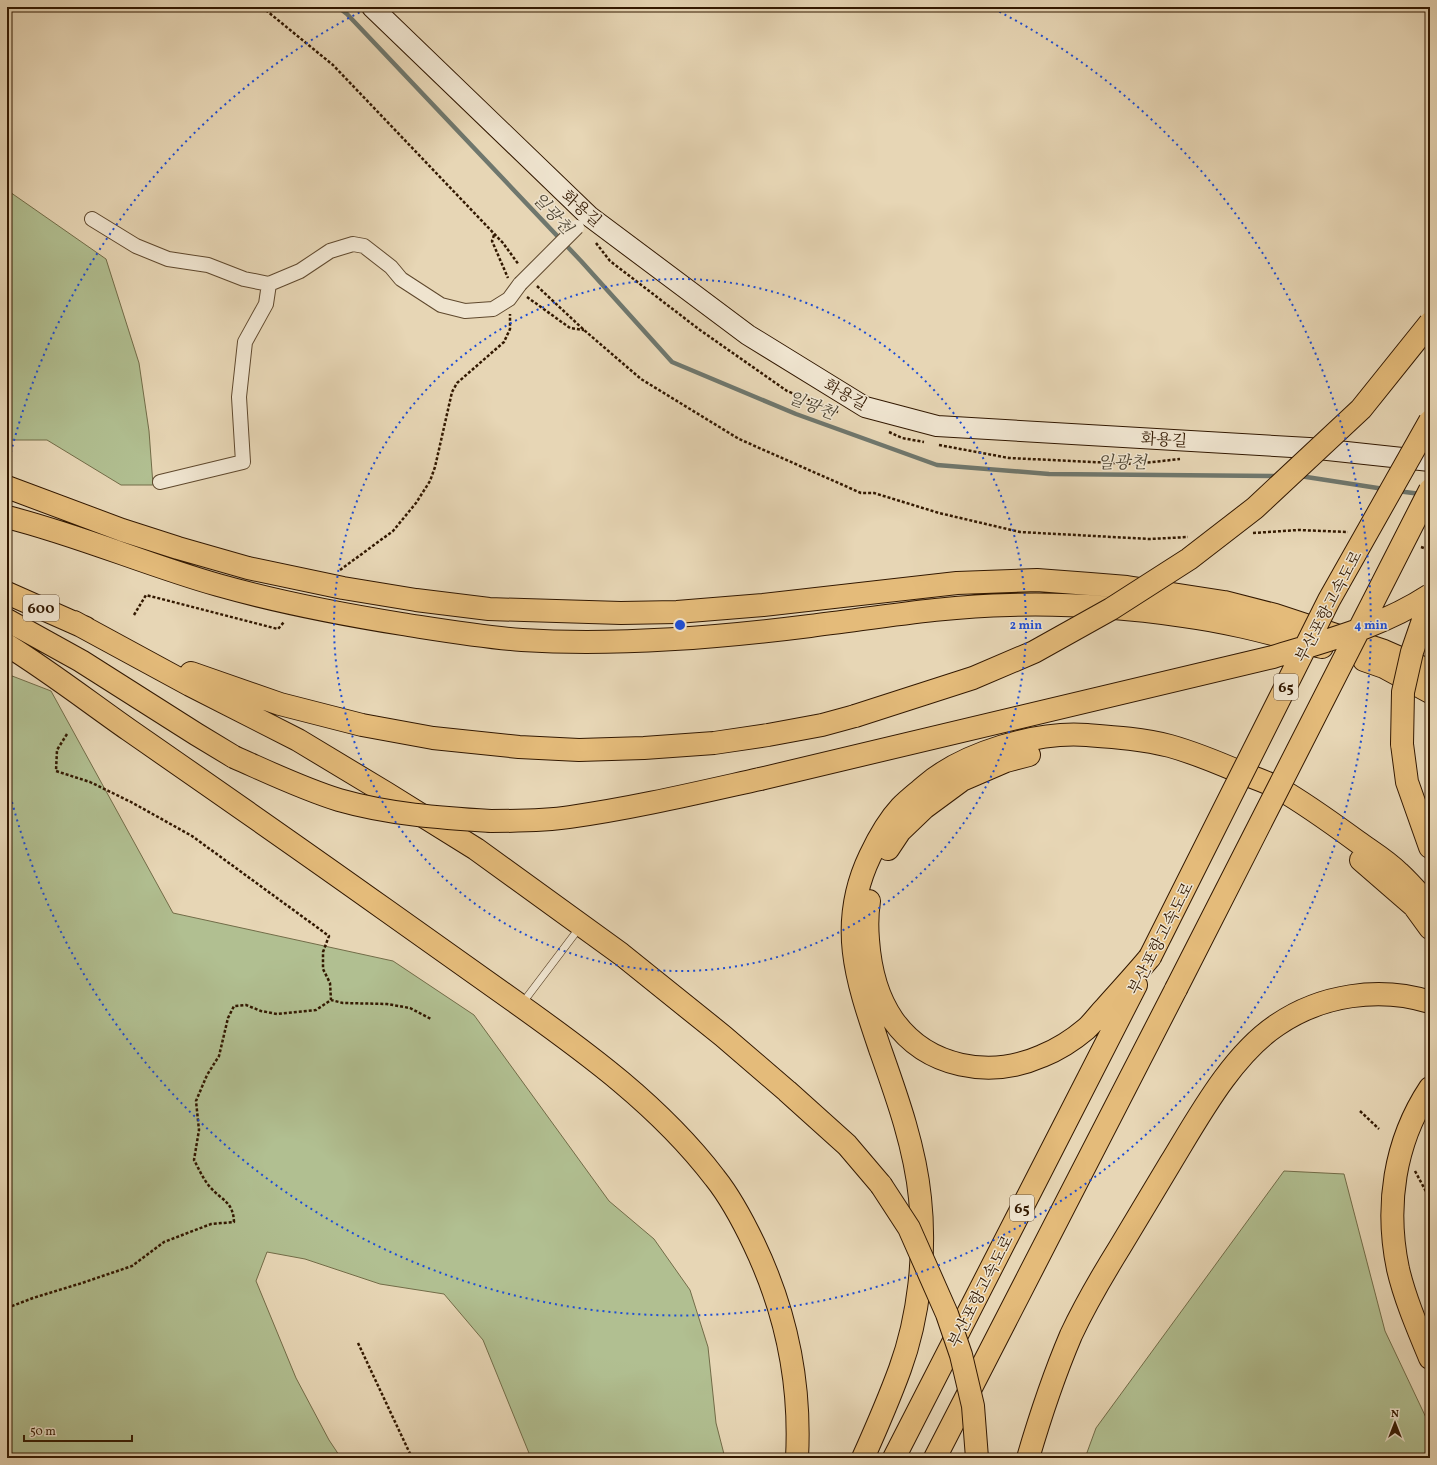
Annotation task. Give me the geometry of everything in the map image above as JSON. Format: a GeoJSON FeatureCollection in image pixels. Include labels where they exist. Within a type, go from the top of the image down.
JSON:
{"type":"FeatureCollection","features":[{"type":"Feature","properties":{"kind":"highway"},"geometry":{"type":"LineString","coordinates":[[74,622],[189,672],[280,704],[362,725],[433,738],[519,747],[572,750],[644,748],[714,743],[822,725],[855,716],[973,678],[1034,652],[1112,609],[1189,559],[1254,508],[1361,409],[1430,323]]}},
{"type":"Feature","properties":{"kind":"highway","name":"부산포항고속도로"},"geometry":{"type":"LineString","coordinates":[[894,1458],[1150,957],[1329,600],[1430,421]]}},
{"type":"Feature","properties":{"kind":"highway"},"geometry":{"type":"LineString","coordinates":[[7,487],[55,506],[129,532],[248,568],[343,588],[416,600],[497,609],[613,613],[670,612],[763,605],[957,583],[1037,580],[1127,587],[1224,602],[1275,615],[1384,651],[1430,671]]}},
{"type":"Feature","properties":{"kind":"highway","name":"65"},"geometry":{"type":"LineString","coordinates":[[935,1458],[1430,490]]}},
{"type":"Feature","properties":{"kind":"highway"},"geometry":{"type":"LineString","coordinates":[[7,517],[44,526],[218,585],[349,616],[435,630],[520,640],[597,642],[667,640],[799,628],[955,608],[1008,605],[1061,605],[1138,610],[1185,616],[1239,626],[1337,651],[1384,667],[1430,692]]}},
{"type":"Feature","properties":{"kind":"highway","name":"600"},"geometry":{"type":"LineString","coordinates":[[7,593],[74,622]]}},
{"type":"Feature","properties":{"kind":"highway"},"geometry":{"type":"LineString","coordinates":[[7,620],[81,661],[196,734],[234,756],[299,785],[339,800],[382,810],[417,815],[491,821],[523,821],[570,817],[760,779],[1273,657],[1352,633],[1408,610],[1430,595]]}},
{"type":"Feature","properties":{"kind":"highway"},"geometry":{"type":"LineString","coordinates":[[1430,600],[1412,652],[1402,692],[1402,744],[1407,782],[1430,848]]}},
{"type":"Feature","properties":{"kind":"highway"},"geometry":{"type":"LineString","coordinates":[[74,622],[190,685],[298,740],[476,849],[621,954],[723,1036],[847,1145],[881,1186],[909,1228],[947,1314],[961,1355],[973,1406],[977,1458]]}},
{"type":"Feature","properties":{"kind":"highway"},"geometry":{"type":"LineString","coordinates":[[7,645],[197,777],[578,1047],[645,1101],[686,1143],[716,1180],[742,1219],[778,1303],[789,1342],[795,1377],[798,1434],[797,1458]]}},
{"type":"Feature","properties":{"kind":"highway"},"geometry":{"type":"LineString","coordinates":[[863,1458],[901,1366],[913,1327],[918,1296],[922,1240],[920,1198],[914,1158],[903,1119],[867,1010],[858,979],[853,954],[852,929],[855,899],[864,870],[878,839],[899,808],[935,777],[986,751],[1013,743],[1050,736],[1078,734],[1112,736],[1169,746],[1218,763],[1275,787],[1332,823],[1397,871],[1430,906]]}},
{"type":"Feature","properties":{"kind":"highway"},"geometry":{"type":"LineString","coordinates":[[1150,957],[1086,1029],[1065,1045],[1042,1056],[1015,1066],[991,1068],[971,1067],[952,1063],[935,1057],[907,1036],[893,1020],[882,1001],[874,980],[869,954],[867,928],[868,903],[874,879],[884,855],[900,831],[924,808],[962,780],[1006,761],[1053,749],[1098,748],[1140,754],[1201,767],[1272,798],[1300,813],[1368,866],[1414,906],[1430,928]]}},
{"type":"Feature","properties":{"kind":"highway"},"geometry":{"type":"LineString","coordinates":[[1028,1458],[1039,1421],[1072,1335],[1099,1282],[1218,1087],[1236,1064],[1256,1042],[1276,1025],[1299,1012],[1324,1001],[1354,995],[1384,994],[1416,998],[1430,1002]]}},
{"type":"Feature","properties":{"kind":"highway"},"geometry":{"type":"LineString","coordinates":[[1430,1088],[1410,1124],[1396,1171],[1393,1192],[1394,1244],[1399,1270],[1407,1297],[1430,1358]]}},
{"type":"Feature","properties":{"kind":"main road","name":"화용길"},"geometry":{"type":"LineString","coordinates":[[372,7],[583,221],[748,335],[865,407],[937,426],[1309,448],[1430,461]]}},
{"type":"Feature","properties":{"kind":"street"},"geometry":{"type":"LineString","coordinates":[[92,219],[136,246],[168,259],[208,265],[244,279],[269,284],[300,271],[330,251],[354,244],[364,246],[391,267],[401,279],[441,306],[465,311],[493,309],[515,290],[583,221]]}},
{"type":"Feature","properties":{"kind":"street"},"geometry":{"type":"LineString","coordinates":[[160,482],[243,462],[239,398],[245,342],[266,304],[269,284]]}},
{"type":"Feature","properties":{"kind":"lane"},"geometry":{"type":"LineString","coordinates":[[520,1006],[582,925]]}},
{"type":"Feature","properties":{"kind":"path"},"geometry":{"type":"LineString","coordinates":[[494,235],[492,242],[507,277],[515,290],[570,328],[584,330]]}},
{"type":"Feature","properties":{"kind":"path"},"geometry":{"type":"LineString","coordinates":[[335,574],[393,531],[416,503],[430,481],[435,466],[452,392],[457,383],[504,342],[510,329],[515,290]]}},
{"type":"Feature","properties":{"kind":"path"},"geometry":{"type":"LineString","coordinates":[[134,615],[146,596],[278,628],[284,622]]}},
{"type":"Feature","properties":{"kind":"path"},"geometry":{"type":"LineString","coordinates":[[67,734],[57,750],[56,771],[90,782],[131,802],[192,836],[329,936],[323,952],[323,969],[330,983],[331,1000]]}},
{"type":"Feature","properties":{"kind":"path"},"geometry":{"type":"LineString","coordinates":[[7,1308],[132,1266],[164,1242],[211,1224],[234,1222],[234,1212],[227,1202],[210,1187],[194,1160],[199,1130],[196,1101],[207,1075],[219,1056],[228,1018],[234,1006],[246,1004],[260,1011],[277,1014],[316,1010],[331,1000],[344,1003],[395,1005],[410,1008],[431,1019]]}},
{"type":"Feature","properties":{"kind":"path"},"geometry":{"type":"LineString","coordinates":[[1360,1111],[1378,1129]]}},
{"type":"Feature","properties":{"kind":"path"},"geometry":{"type":"LineString","coordinates":[[1412,1167],[1430,1199]]}},
{"type":"Feature","properties":{"kind":"path"},"geometry":{"type":"LineString","coordinates":[[358,1343],[412,1458]]}},
{"type":"Feature","properties":{"kind":"green space"},"geometry":{"type":"Polygon","coordinates":[[[7,190],[106,259],[139,363],[149,431],[153,485],[121,485],[47,440],[7,440],[7,190]]]}},
{"type":"Feature","properties":{"kind":"green space"},"geometry":{"type":"Polygon","coordinates":[[[7,674],[51,691],[173,913],[393,961],[474,1015],[609,1201],[654,1239],[690,1290],[708,1347],[716,1423],[725,1458],[531,1458],[483,1340],[444,1294],[380,1284],[305,1259],[267,1252],[256,1281],[296,1378],[329,1440],[341,1458],[7,1458],[7,674]]]}},
{"type":"Feature","properties":{"kind":"green space"},"geometry":{"type":"Polygon","coordinates":[[[1284,1171],[1344,1174],[1385,1331],[1430,1426],[1430,1458],[1085,1458],[1096,1428],[1284,1171]]]}},
{"type":"Feature","properties":{"kind":"waterway","name":"일광천"},"geometry":{"type":"LineString","coordinates":[[338,7],[347,14],[581,261],[672,362],[796,414],[937,465],[1049,474],[1279,476]]}},
{"type":"Feature","properties":{"kind":"waterway","name":"일광천"},"geometry":{"type":"LineString","coordinates":[[1300,476],[1384,489]]}},
{"type":"Feature","properties":{"kind":"waterway","name":"일광천"},"geometry":{"type":"LineString","coordinates":[[1397,491],[1421,494]]}}]}
